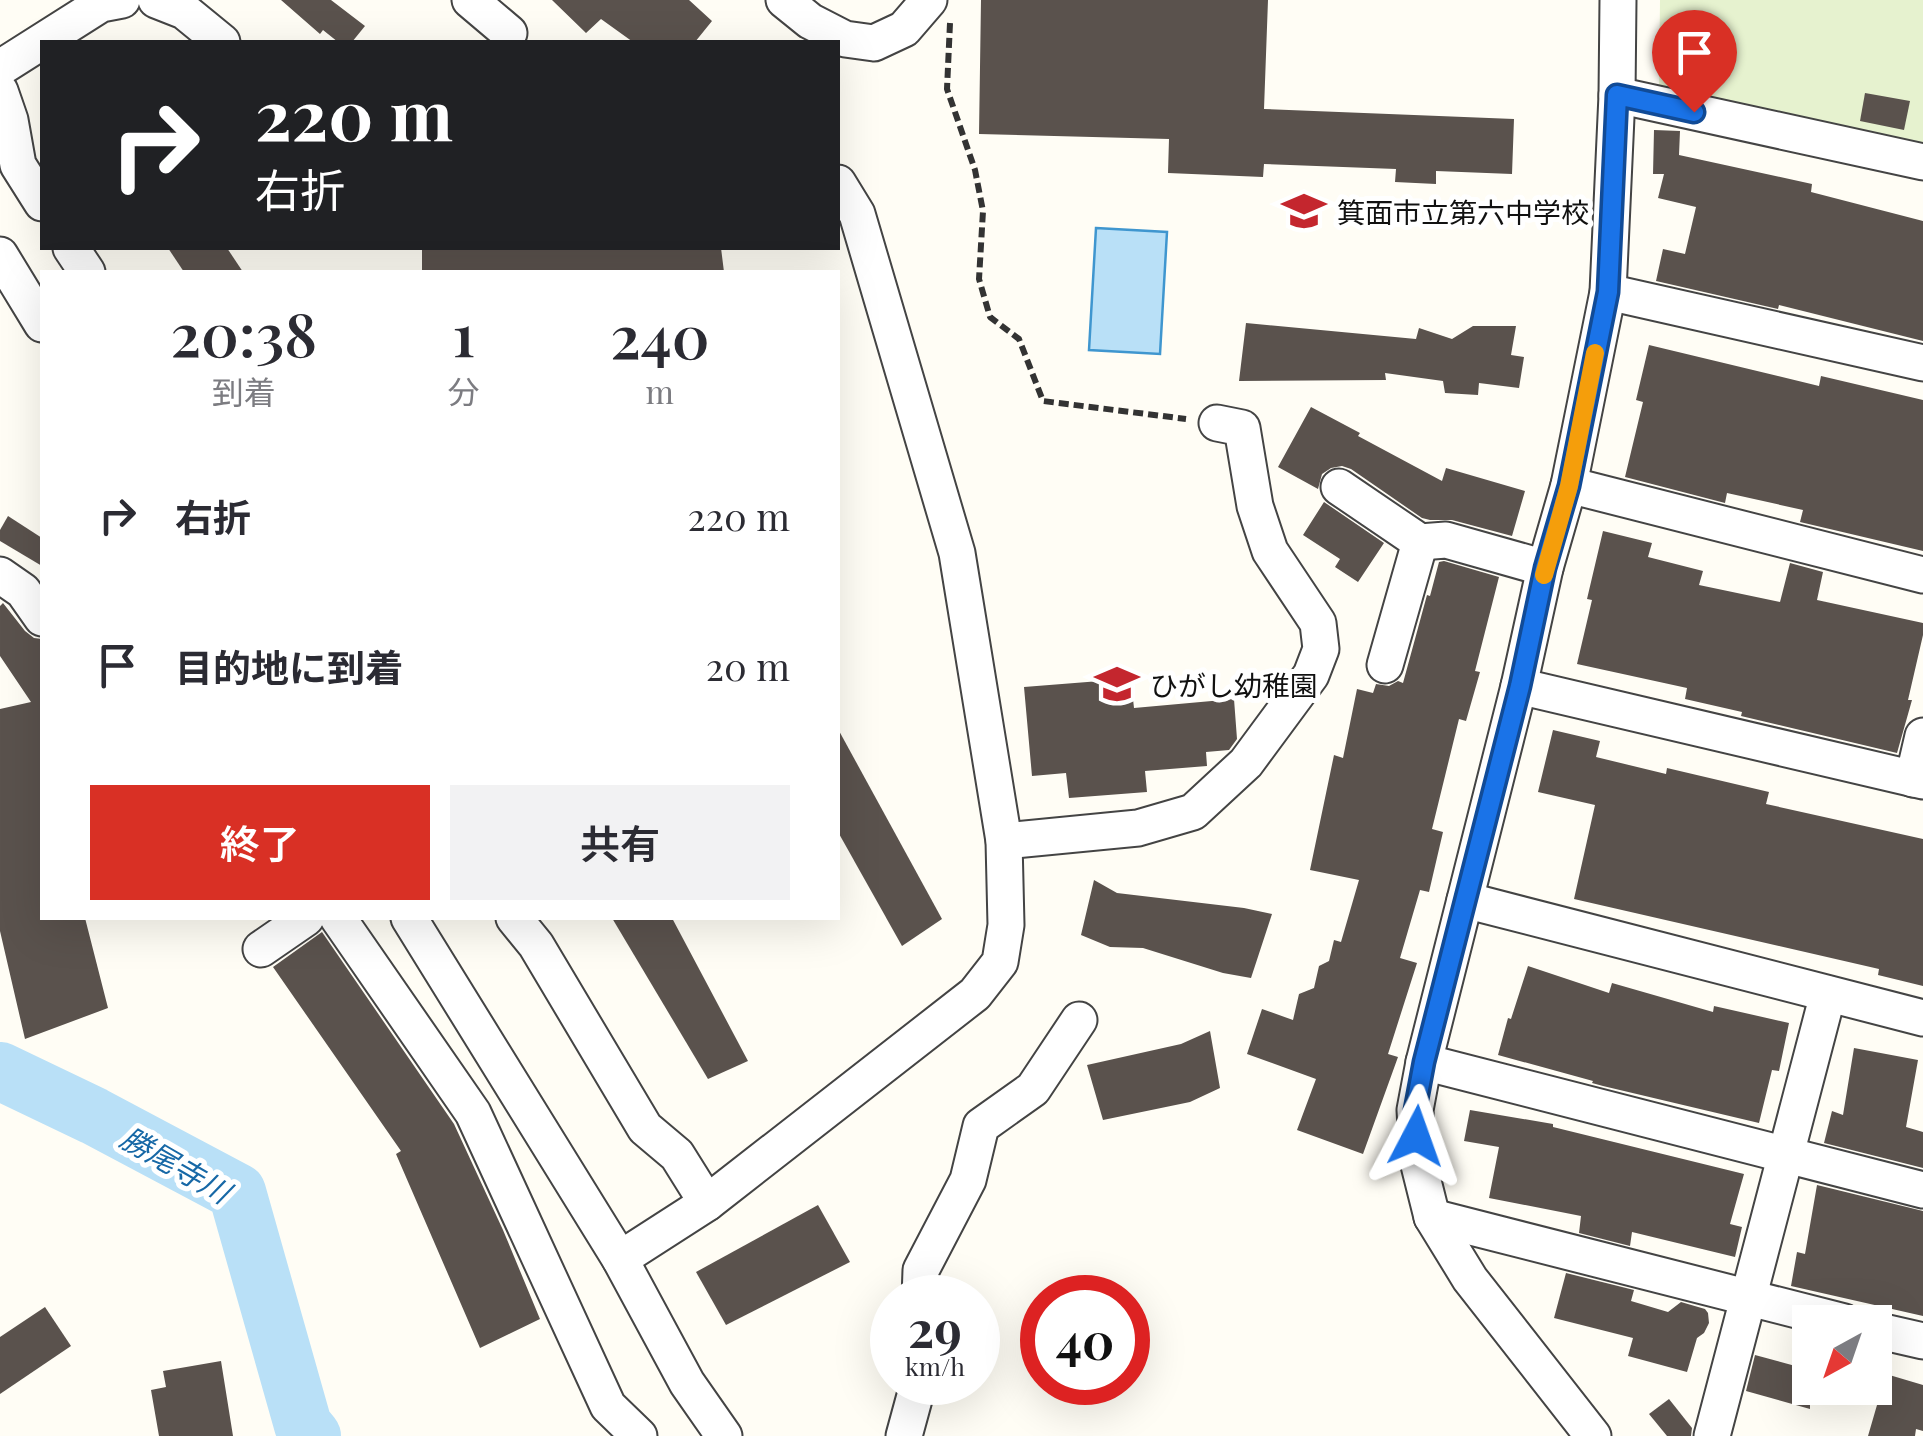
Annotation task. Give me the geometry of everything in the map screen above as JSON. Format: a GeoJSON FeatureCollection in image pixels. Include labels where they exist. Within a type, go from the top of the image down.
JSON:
{"type":"FeatureCollection","features":[{"type":"Feature","properties":{"kind":"street"},"geometry":{"type":"LineString","coordinates":[[44,40],[101,4],[122,0]]}},
{"type":"Feature","properties":{"kind":"street"},"geometry":{"type":"LineString","coordinates":[[156,0],[184,11],[220,40]]}},
{"type":"Feature","properties":{"kind":"street"},"geometry":{"type":"LineString","coordinates":[[470,0],[509,32]]}},
{"type":"Feature","properties":{"kind":"street"},"geometry":{"type":"LineString","coordinates":[[784,0],[810,22],[846,39],[874,43],[940,7]]}},
{"type":"Feature","properties":{"kind":"street"},"geometry":{"type":"LineString","coordinates":[[1593,1436],[1470,1279],[1432,1217],[1418,1161],[1415,1110],[1520,686],[1545,568],[1569,486],[1608,292],[1618,0]]}},
{"type":"Feature","properties":{"kind":"street"},"geometry":{"type":"LineString","coordinates":[[0,68],[40,43]]}},
{"type":"Feature","properties":{"kind":"street"},"geometry":{"type":"LineString","coordinates":[[0,91],[18,165],[40,200]]}},
{"type":"Feature","properties":{"kind":"street"},"geometry":{"type":"LineString","coordinates":[[1617,95],[1923,162]]}},
{"type":"Feature","properties":{"kind":"street"},"geometry":{"type":"LineString","coordinates":[[620,1259],[707,1203],[975,994],[1000,962],[1006,925],[1004,841],[956,553],[857,214],[840,185]]}},
{"type":"Feature","properties":{"kind":"street"},"geometry":{"type":"LineString","coordinates":[[0,255],[40,321]]}},
{"type":"Feature","properties":{"kind":"street"},"geometry":{"type":"LineString","coordinates":[[1608,292],[1923,363]]}},
{"type":"Feature","properties":{"kind":"street"},"geometry":{"type":"LineString","coordinates":[[1004,841],[1138,828],[1194,812],[1246,763],[1311,675],[1321,649],[1318,622],[1270,551],[1256,506],[1242,428],[1216,423]]}},
{"type":"Feature","properties":{"kind":"street"},"geometry":{"type":"LineString","coordinates":[[1569,486],[1923,575]]}},
{"type":"Feature","properties":{"kind":"street"},"geometry":{"type":"LineString","coordinates":[[1338,487],[1420,542],[1446,540],[1545,568]]}},
{"type":"Feature","properties":{"kind":"street"},"geometry":{"type":"LineString","coordinates":[[1384,665],[1420,542]]}},
{"type":"Feature","properties":{"kind":"street"},"geometry":{"type":"LineString","coordinates":[[0,576],[23,591],[40,615]]}},
{"type":"Feature","properties":{"kind":"street"},"geometry":{"type":"LineString","coordinates":[[1520,686],[1918,780],[1923,736]]}},
{"type":"Feature","properties":{"kind":"street"},"geometry":{"type":"LineString","coordinates":[[1464,900],[1923,1018]]}},
{"type":"Feature","properties":{"kind":"street"},"geometry":{"type":"LineString","coordinates":[[260,949],[303,920]]}},
{"type":"Feature","properties":{"kind":"street"},"geometry":{"type":"LineString","coordinates":[[339,920],[473,1113],[608,1406],[640,1436]]}},
{"type":"Feature","properties":{"kind":"street"},"geometry":{"type":"LineString","coordinates":[[410,920],[620,1259],[687,1383],[724,1436]]}},
{"type":"Feature","properties":{"kind":"street"},"geometry":{"type":"LineString","coordinates":[[516,920],[536,946],[645,1128],[678,1155],[707,1203]]}},
{"type":"Feature","properties":{"kind":"street"},"geometry":{"type":"LineString","coordinates":[[1712,1436],[1828,994]]}},
{"type":"Feature","properties":{"kind":"street"},"geometry":{"type":"LineString","coordinates":[[921,1275],[968,1180],[981,1126],[1033,1090],[1080,1020]]}},
{"type":"Feature","properties":{"kind":"street"},"geometry":{"type":"LineString","coordinates":[[1424,1062],[1923,1190]]}},
{"type":"Feature","properties":{"kind":"street"},"geometry":{"type":"LineString","coordinates":[[1432,1217],[1792,1310]]}},
{"type":"Feature","properties":{"kind":"street"},"geometry":{"type":"LineString","coordinates":[[1892,1334],[1923,1342]]}},
{"type":"Feature","properties":{"kind":"street"},"geometry":{"type":"LineString","coordinates":[[904,1436],[912,1405]]}},
{"type":"Feature","properties":{"kind":"path"},"geometry":{"type":"LineString","coordinates":[[940,7],[947,90],[975,170],[983,211],[979,279],[990,317],[1019,340],[1042,401],[1216,423]]}},
{"type":"Feature","properties":{"kind":"green space"},"geometry":{"type":"Polygon","coordinates":[[[1660,0],[1923,0],[1923,147],[1659,87],[1660,0]]]}},
{"type":"Feature","properties":{"kind":"water"},"geometry":{"type":"Polygon","coordinates":[[[1096,228],[1167,232],[1160,354],[1089,350],[1096,228]]]}},
{"type":"Feature","properties":{"kind":"building"},"geometry":{"type":"Polygon","coordinates":[[[281,0],[331,0],[365,26],[354,40],[336,40],[323,30],[320,34],[281,0]]]}},
{"type":"Feature","properties":{"kind":"building"},"geometry":{"type":"Polygon","coordinates":[[[552,0],[689,0],[712,21],[697,40],[630,40],[601,19],[586,33],[552,0]]]}},
{"type":"Feature","properties":{"kind":"building"},"geometry":{"type":"Polygon","coordinates":[[[981,0],[1268,0],[1264,109],[1514,119],[1512,174],[1436,171],[1436,184],[1395,182],[1396,169],[1264,164],[1263,177],[1168,173],[1169,139],[979,134],[981,0]]]}},
{"type":"Feature","properties":{"kind":"building"},"geometry":{"type":"Polygon","coordinates":[[[1865,93],[1910,101],[1904,130],[1860,121],[1865,93]]]}},
{"type":"Feature","properties":{"kind":"building"},"geometry":{"type":"Polygon","coordinates":[[[1654,130],[1680,131],[1679,155],[1812,184],[1811,192],[1923,221],[1923,341],[1779,305],[1778,309],[1656,281],[1663,249],[1685,254],[1696,207],[1658,198],[1664,174],[1653,174],[1654,130]]]}},
{"type":"Feature","properties":{"kind":"building"},"geometry":{"type":"Polygon","coordinates":[[[169,250],[228,250],[242,270],[183,270],[169,250]]]}},
{"type":"Feature","properties":{"kind":"building"},"geometry":{"type":"Polygon","coordinates":[[[422,250],[721,250],[724,270],[422,270],[422,250]]]}},
{"type":"Feature","properties":{"kind":"building"},"geometry":{"type":"Polygon","coordinates":[[[1246,323],[1416,339],[1419,328],[1452,339],[1473,326],[1516,326],[1511,355],[1524,357],[1519,388],[1479,383],[1478,395],[1445,393],[1443,381],[1385,373],[1386,380],[1239,381],[1246,323]]]}},
{"type":"Feature","properties":{"kind":"building"},"geometry":{"type":"Polygon","coordinates":[[[1649,345],[1819,386],[1821,376],[1923,400],[1923,551],[1800,522],[1803,510],[1727,493],[1725,503],[1625,477],[1643,402],[1636,400],[1649,345]]]}},
{"type":"Feature","properties":{"kind":"building"},"geometry":{"type":"Polygon","coordinates":[[[1311,407],[1442,481],[1446,468],[1525,491],[1512,536],[1452,520],[1422,518],[1342,466],[1322,474],[1318,489],[1278,467],[1311,407]]]}},
{"type":"Feature","properties":{"kind":"building"},"geometry":{"type":"Polygon","coordinates":[[[1324,502],[1384,543],[1358,582],[1335,567],[1340,559],[1303,535],[1324,502]]]}},
{"type":"Feature","properties":{"kind":"building"},"geometry":{"type":"Polygon","coordinates":[[[8,516],[40,537],[40,565],[0,541],[0,530],[8,516]]]}},
{"type":"Feature","properties":{"kind":"building"},"geometry":{"type":"Polygon","coordinates":[[[1603,531],[1652,543],[1648,557],[1703,571],[1699,585],[1780,602],[1790,563],[1823,572],[1817,600],[1923,623],[1908,700],[1912,700],[1897,753],[1685,699],[1687,688],[1577,664],[1603,531]]]}},
{"type":"Feature","properties":{"kind":"building"},"geometry":{"type":"Polygon","coordinates":[[[1439,562],[1499,577],[1475,671],[1480,672],[1466,721],[1459,719],[1432,829],[1443,832],[1429,892],[1420,890],[1400,958],[1417,963],[1388,1054],[1398,1057],[1363,1154],[1297,1130],[1316,1079],[1247,1054],[1262,1009],[1293,1020],[1299,994],[1314,988],[1319,966],[1329,961],[1334,940],[1341,942],[1359,880],[1310,870],[1334,755],[1343,758],[1357,689],[1373,693],[1376,684],[1403,683],[1427,595],[1430,596],[1439,562]]]}},
{"type":"Feature","properties":{"kind":"building"},"geometry":{"type":"Polygon","coordinates":[[[3,603],[25,631],[40,639],[40,920],[86,920],[108,1008],[25,1039],[0,931],[0,709],[31,702],[0,656],[3,603]]]}},
{"type":"Feature","properties":{"kind":"building"},"geometry":{"type":"Polygon","coordinates":[[[1100,681],[1102,702],[1133,699],[1134,708],[1234,699],[1237,739],[1229,750],[1206,752],[1207,766],[1145,771],[1147,792],[1069,798],[1066,773],[1032,776],[1024,687],[1100,681]]]}},
{"type":"Feature","properties":{"kind":"building"},"geometry":{"type":"Polygon","coordinates":[[[1553,730],[1600,741],[1596,757],[1666,774],[1667,768],[1769,792],[1766,804],[1923,839],[1923,986],[1878,975],[1879,969],[1574,899],[1595,805],[1538,792],[1553,730]]]}},
{"type":"Feature","properties":{"kind":"building"},"geometry":{"type":"Polygon","coordinates":[[[840,733],[942,919],[902,946],[840,836],[840,733]]]}},
{"type":"Feature","properties":{"kind":"building"},"geometry":{"type":"Polygon","coordinates":[[[1094,880],[1117,893],[1272,914],[1251,978],[1143,948],[1110,947],[1081,935],[1094,880]]]}},
{"type":"Feature","properties":{"kind":"building"},"geometry":{"type":"Polygon","coordinates":[[[613,920],[673,920],[748,1061],[708,1079],[613,920]]]}},
{"type":"Feature","properties":{"kind":"building"},"geometry":{"type":"Polygon","coordinates":[[[322,932],[454,1124],[540,1319],[480,1348],[396,1154],[401,1151],[273,967],[322,932]]]}},
{"type":"Feature","properties":{"kind":"building"},"geometry":{"type":"Polygon","coordinates":[[[1528,966],[1609,993],[1612,983],[1713,1012],[1714,1006],[1789,1023],[1779,1071],[1772,1070],[1759,1123],[1603,1086],[1498,1055],[1528,966]]]}},
{"type":"Feature","properties":{"kind":"building"},"geometry":{"type":"Polygon","coordinates":[[[1210,1031],[1220,1088],[1190,1102],[1103,1120],[1087,1065],[1181,1044],[1210,1031]]]}},
{"type":"Feature","properties":{"kind":"building"},"geometry":{"type":"Polygon","coordinates":[[[1854,1048],[1918,1060],[1906,1127],[1923,1132],[1923,1168],[1824,1143],[1832,1111],[1843,1115],[1854,1048]]]}},
{"type":"Feature","properties":{"kind":"building"},"geometry":{"type":"Polygon","coordinates":[[[1470,1110],[1553,1124],[1744,1174],[1730,1224],[1742,1227],[1735,1257],[1632,1232],[1630,1246],[1579,1233],[1581,1216],[1489,1198],[1499,1147],[1464,1141],[1470,1110]]]}},
{"type":"Feature","properties":{"kind":"building"},"geometry":{"type":"Polygon","coordinates":[[[1817,1185],[1923,1211],[1923,1316],[1892,1309],[1892,1305],[1875,1305],[1791,1286],[1797,1252],[1805,1254],[1817,1185]]]}},
{"type":"Feature","properties":{"kind":"building"},"geometry":{"type":"Polygon","coordinates":[[[818,1205],[850,1262],[726,1325],[696,1272],[818,1205]]]}},
{"type":"Feature","properties":{"kind":"building"},"geometry":{"type":"Polygon","coordinates":[[[1566,1273],[1634,1290],[1631,1301],[1668,1312],[1681,1302],[1705,1309],[1709,1323],[1697,1338],[1687,1372],[1628,1356],[1633,1338],[1554,1318],[1566,1273]]]}},
{"type":"Feature","properties":{"kind":"building"},"geometry":{"type":"Polygon","coordinates":[[[45,1307],[71,1346],[0,1394],[0,1337],[45,1307]]]}},
{"type":"Feature","properties":{"kind":"building"},"geometry":{"type":"Polygon","coordinates":[[[1755,1355],[1792,1365],[1792,1404],[1746,1391],[1755,1355]]]}},
{"type":"Feature","properties":{"kind":"building"},"geometry":{"type":"Polygon","coordinates":[[[221,1361],[233,1436],[159,1436],[151,1390],[166,1387],[163,1371],[221,1361]]]}},
{"type":"Feature","properties":{"kind":"building"},"geometry":{"type":"Polygon","coordinates":[[[1892,1376],[1923,1385],[1923,1431],[1916,1429],[1915,1436],[1868,1436],[1877,1405],[1892,1405],[1892,1376]]]}},
{"type":"Feature","properties":{"kind":"building"},"geometry":{"type":"Polygon","coordinates":[[[1669,1399],[1692,1428],[1691,1436],[1667,1436],[1649,1414],[1669,1399]]]}},
{"type":"Feature","properties":{"kind":"waterway","name":"勝尾寺川"},"geometry":{"type":"LineString","coordinates":[[0,1071],[237,1192],[303,1425],[312,1436]]}},
{"type":"Feature","properties":{"kind":"slow traffic"},"geometry":{"type":"LineString","coordinates":[[1544,575],[1569,486],[1595,353]]}},
{"type":"Feature","properties":{"kind":"place","name":"箕面市立第六中学校"},"geometry":{"type":"Point","coordinates":[1304,211]}},
{"type":"Feature","properties":{"kind":"place","name":"ひがし幼稚園"},"geometry":{"type":"Point","coordinates":[1117,684]}},
{"type":"Feature","properties":{"kind":"route"},"geometry":{"type":"LineString","coordinates":[[1416,1136],[1415,1110],[1424,1062],[1520,686],[1545,568],[1569,486],[1608,292],[1617,95],[1694,112]]}}]}
